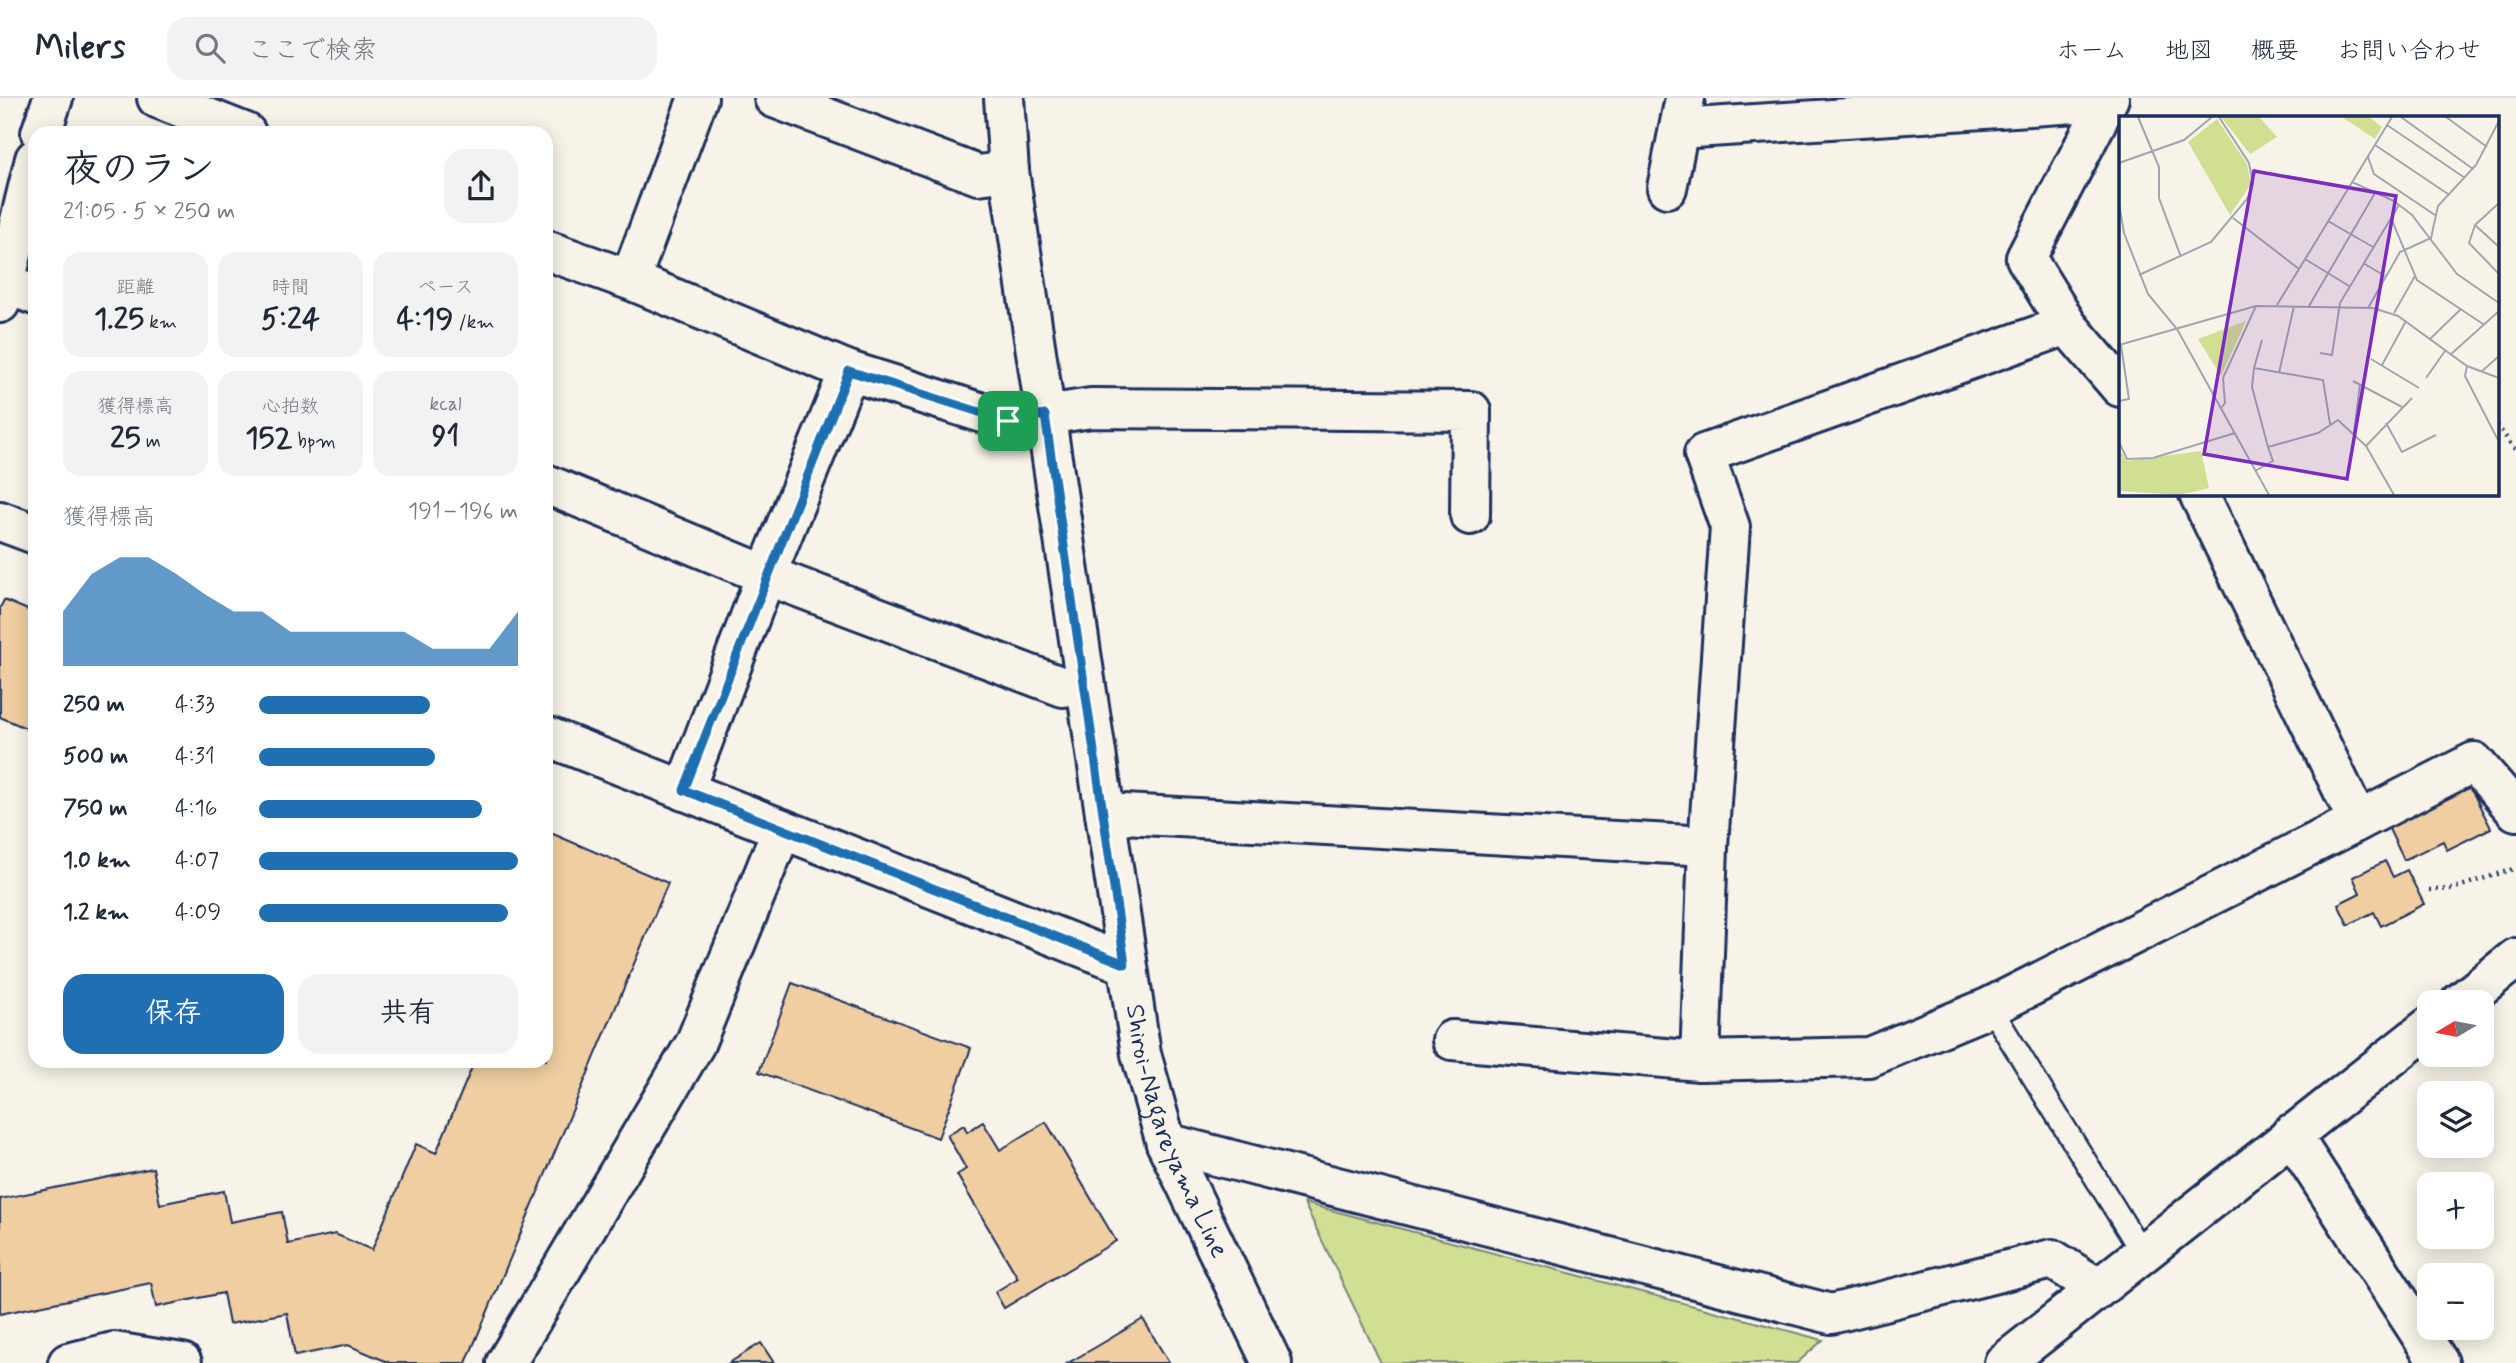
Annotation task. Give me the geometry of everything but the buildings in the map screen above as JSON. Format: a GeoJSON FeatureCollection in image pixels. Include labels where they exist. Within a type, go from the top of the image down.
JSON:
{"type":"FeatureCollection","features":[{"type":"Feature","properties":{"kind":"street"},"geometry":{"type":"LineString","coordinates":[[43,126],[53,98]]}},
{"type":"Feature","properties":{"kind":"street"},"geometry":{"type":"LineString","coordinates":[[157,98],[209,106],[236,126]]}},
{"type":"Feature","properties":{"kind":"street"},"geometry":{"type":"LineString","coordinates":[[630,280],[698,98]]}},
{"type":"Feature","properties":{"kind":"street"},"geometry":{"type":"LineString","coordinates":[[774,98],[978,175],[1009,171]]}},
{"type":"Feature","properties":{"kind":"street","name":"Shiroi-Nagareyama Line"},"geometry":{"type":"LineString","coordinates":[[1003,98],[1009,171],[1125,964],[1141,1054],[1166,1143],[1272,1363]]}},
{"type":"Feature","properties":{"kind":"street"},"geometry":{"type":"LineString","coordinates":[[1667,188],[1682,114],[2108,99],[2026,258],[2067,325],[2119,386]]}},
{"type":"Feature","properties":{"kind":"street"},"geometry":{"type":"LineString","coordinates":[[13,294],[28,202]]}},
{"type":"Feature","properties":{"kind":"street"},"geometry":{"type":"LineString","coordinates":[[553,252],[630,280],[849,371],[1008,421],[1091,408],[1471,411],[1470,515]]}},
{"type":"Feature","properties":{"kind":"street"},"geometry":{"type":"LineString","coordinates":[[1700,1062],[1708,846],[1730,527],[1704,454],[2067,325]]}},
{"type":"Feature","properties":{"kind":"street"},"geometry":{"type":"LineString","coordinates":[[684,790],[766,575],[849,371]]}},
{"type":"Feature","properties":{"kind":"street"},"geometry":{"type":"LineString","coordinates":[[553,488],[766,575],[1063,687],[1086,684]]}},
{"type":"Feature","properties":{"kind":"street"},"geometry":{"type":"LineString","coordinates":[[2199,495],[2358,821]]}},
{"type":"Feature","properties":{"kind":"street"},"geometry":{"type":"LineString","coordinates":[[0,521],[28,531]]}},
{"type":"Feature","properties":{"kind":"street"},"geometry":{"type":"LineString","coordinates":[[553,739],[1125,964]]}},
{"type":"Feature","properties":{"kind":"street"},"geometry":{"type":"LineString","coordinates":[[1452,1040],[1700,1062],[1870,1057],[1990,1007],[2474,762],[2516,811]]}},
{"type":"Feature","properties":{"kind":"street"},"geometry":{"type":"LineString","coordinates":[[1105,813],[1708,846]]}},
{"type":"Feature","properties":{"kind":"street"},"geometry":{"type":"LineString","coordinates":[[506,1363],[695,1044],[782,829]]}},
{"type":"Feature","properties":{"kind":"street"},"geometry":{"type":"LineString","coordinates":[[2476,990],[2516,958]]}},
{"type":"Feature","properties":{"kind":"street"},"geometry":{"type":"LineString","coordinates":[[2004,1363],[2141,1251],[2417,1036]]}},
{"type":"Feature","properties":{"kind":"street"},"geometry":{"type":"LineString","coordinates":[[2291,1134],[2439,1363]]}},
{"type":"Feature","properties":{"kind":"street"},"geometry":{"type":"LineString","coordinates":[[1166,1143],[1831,1314],[2052,1259],[2098,1287]]}},
{"type":"Feature","properties":{"kind":"street"},"geometry":{"type":"LineString","coordinates":[[68,1363],[114,1352],[182,1363]]}},
{"type":"Feature","properties":{"kind":"lane"},"geometry":{"type":"LineString","coordinates":[[1990,1007],[2141,1251]]}},
{"type":"Feature","properties":{"kind":"path"},"geometry":{"type":"LineString","coordinates":[[2498,426],[2516,451]]}},
{"type":"Feature","properties":{"kind":"path"},"geometry":{"type":"LineString","coordinates":[[2429,890],[2452,889],[2516,867]]}},
{"type":"Feature","properties":{"kind":"green space"},"geometry":{"type":"Polygon","coordinates":[[[1304,1203],[1823,1340],[1797,1363],[1381,1363],[1304,1203]]]}},
{"type":"Feature","properties":{"kind":"route"},"geometry":{"type":"LineString","coordinates":[[849,371],[1008,421],[1045,415],[1125,964],[684,790],[766,575],[849,371]]}}]}
